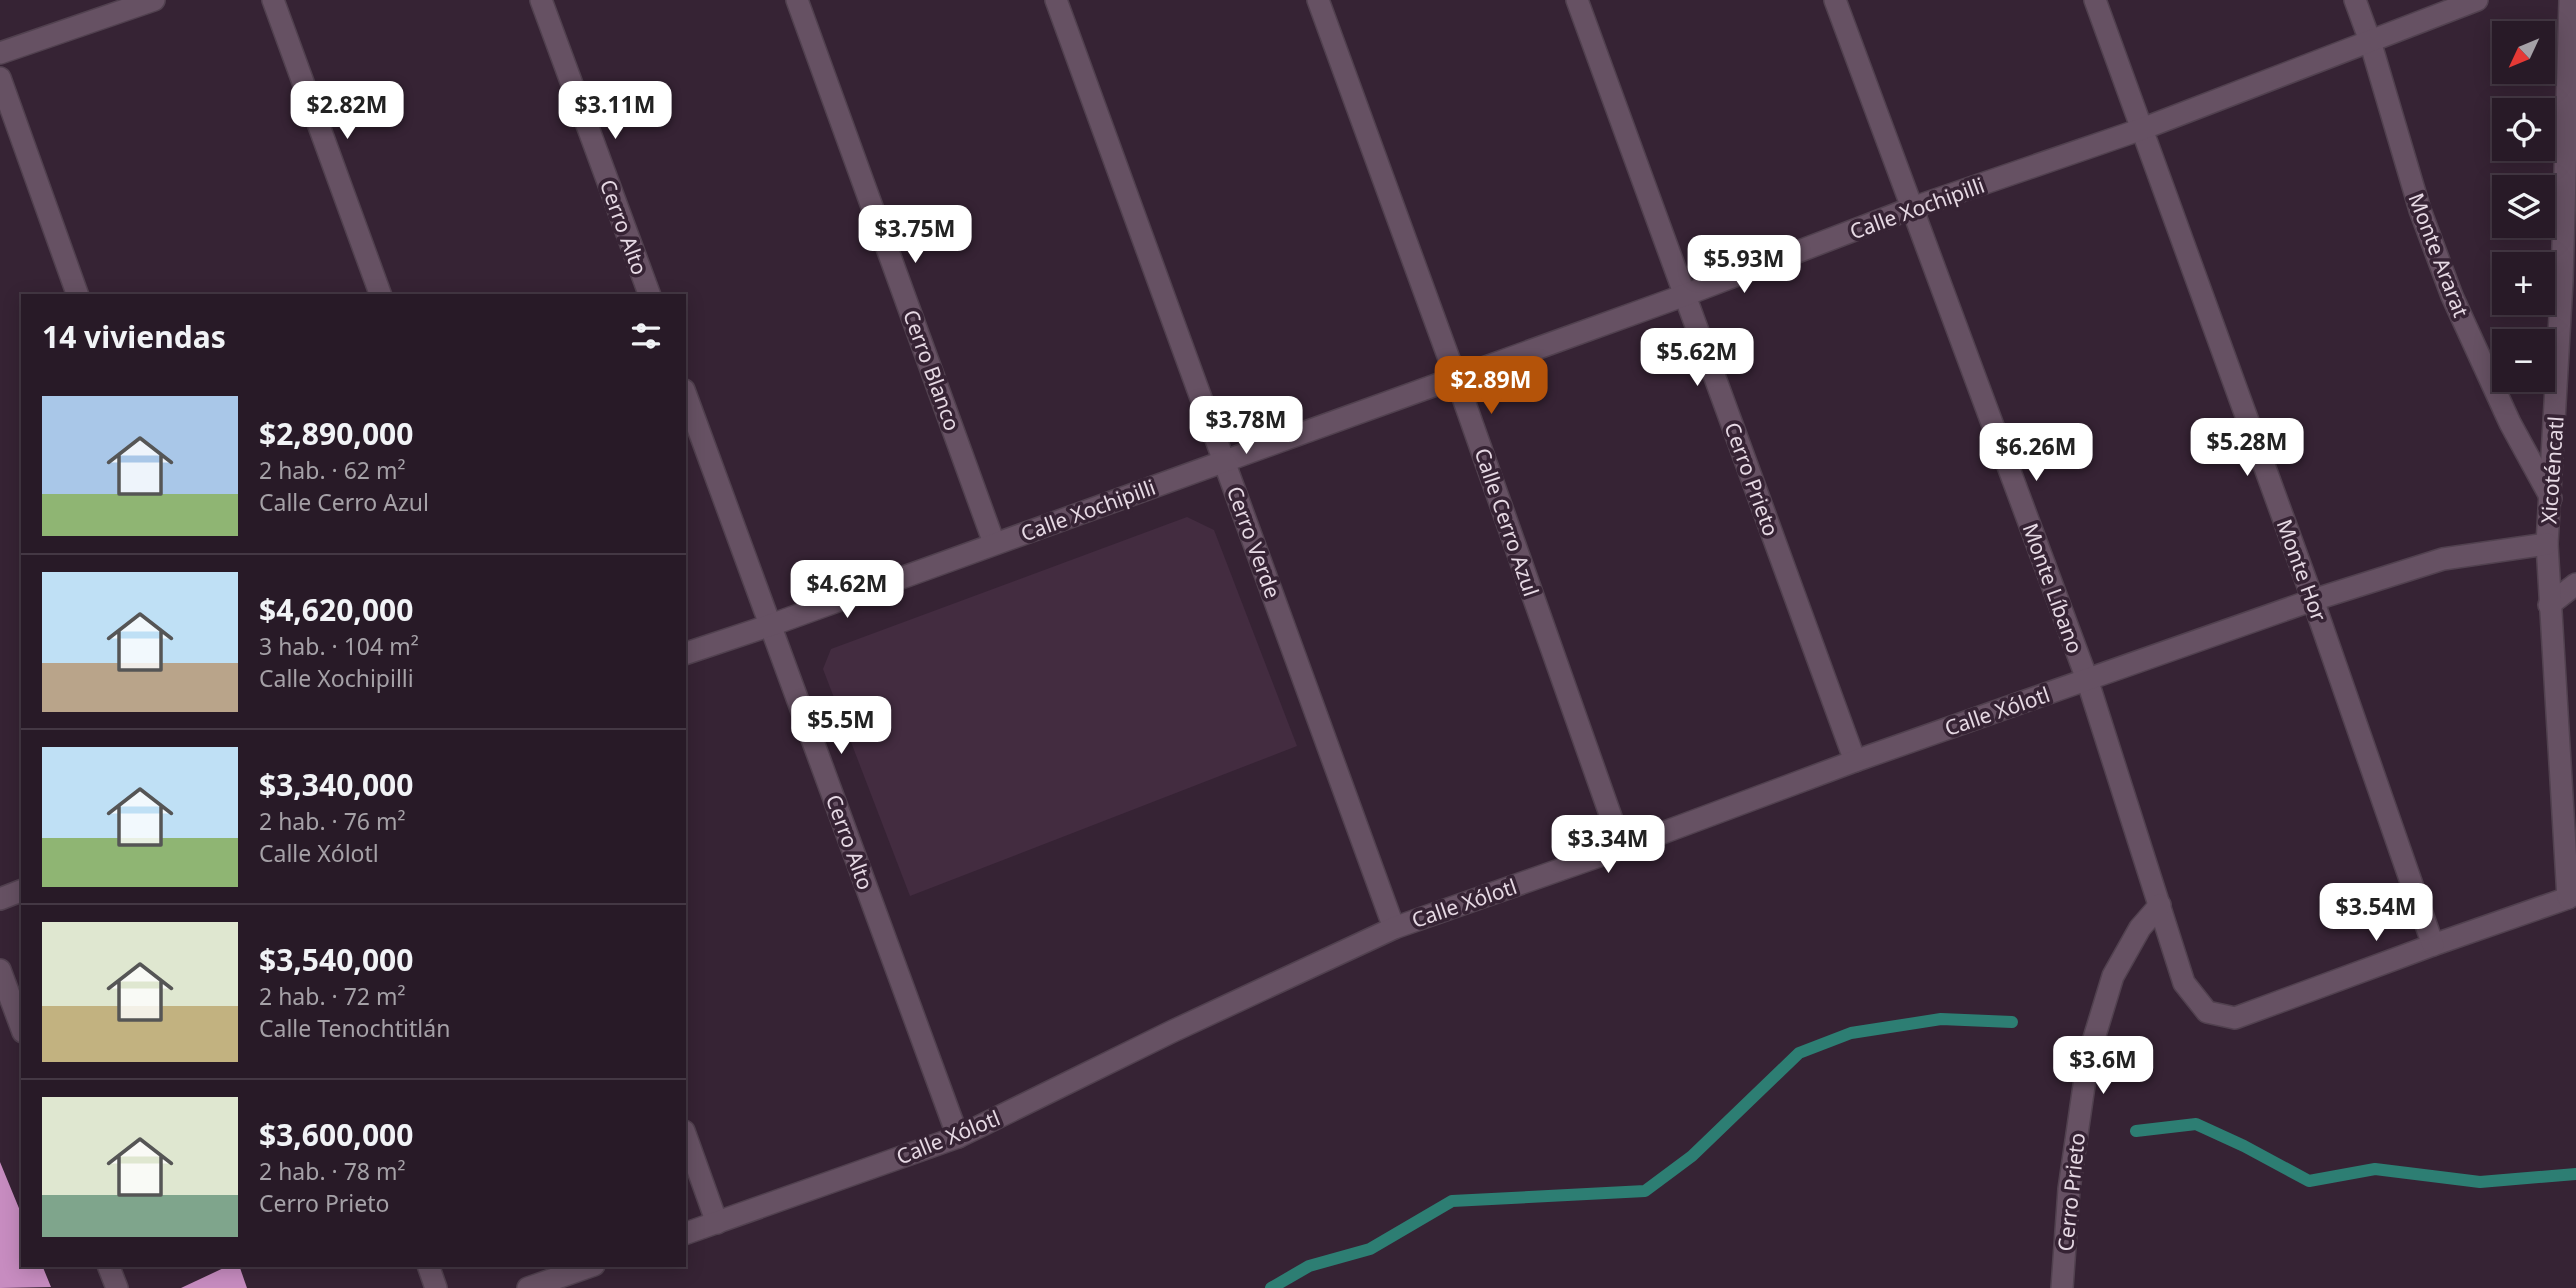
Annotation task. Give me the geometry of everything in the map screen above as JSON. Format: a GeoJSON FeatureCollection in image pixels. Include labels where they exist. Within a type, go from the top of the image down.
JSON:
{"type":"FeatureCollection","features":[{"type":"Feature","properties":{"kind":"street"},"geometry":{"type":"LineString","coordinates":[[0,53],[154,0]]}},
{"type":"Feature","properties":{"kind":"street"},"geometry":{"type":"LineString","coordinates":[[273,0],[380,294]]}},
{"type":"Feature","properties":{"kind":"street","name":"Cerro Alto"},"geometry":{"type":"LineString","coordinates":[[541,0],[649,294]]}},
{"type":"Feature","properties":{"kind":"street","name":"Cerro Blanco"},"geometry":{"type":"LineString","coordinates":[[797,0],[994,543]]}},
{"type":"Feature","properties":{"kind":"street","name":"Cerro Verde"},"geometry":{"type":"LineString","coordinates":[[1055,0],[1394,928]]}},
{"type":"Feature","properties":{"kind":"street","name":"Calle Cerro Azul"},"geometry":{"type":"LineString","coordinates":[[1318,0],[1456,378],[1622,848]]}},
{"type":"Feature","properties":{"kind":"street","name":"Cerro Prieto"},"geometry":{"type":"LineString","coordinates":[[1577,0],[1856,761]]}},
{"type":"Feature","properties":{"kind":"street","name":"Monte Líbano"},"geometry":{"type":"LineString","coordinates":[[1835,0],[2087,679],[2184,983],[2207,1012],[2235,1018],[2432,944]]}},
{"type":"Feature","properties":{"kind":"street","name":"Monte Hor"},"geometry":{"type":"LineString","coordinates":[[2095,0],[2314,600],[2432,944]]}},
{"type":"Feature","properties":{"kind":"street","name":"Monte Ararat"},"geometry":{"type":"LineString","coordinates":[[2355,0],[2370,41],[2420,210],[2452,296],[2510,423],[2551,498]]}},
{"type":"Feature","properties":{"kind":"street","name":"Calle Xochipilli"},"geometry":{"type":"LineString","coordinates":[[686,653],[1685,295],[1912,208],[2142,129],[2477,0]]}},
{"type":"Feature","properties":{"kind":"street","name":"Xicoténcatl"},"geometry":{"type":"LineString","coordinates":[[2570,0],[2569,277],[2547,544],[2549,605],[2572,896]]}},
{"type":"Feature","properties":{"kind":"street"},"geometry":{"type":"LineString","coordinates":[[0,78],[77,294]]}},
{"type":"Feature","properties":{"kind":"street","name":"Cerro Alto"},"geometry":{"type":"LineString","coordinates":[[686,395],[958,1137]]}},
{"type":"Feature","properties":{"kind":"street","name":"Calle Xólotl"},"geometry":{"type":"LineString","coordinates":[[686,1233],[958,1137],[1172,1031],[1394,928],[1622,848],[1856,761],[2314,600],[2443,559],[2547,544]]}},
{"type":"Feature","properties":{"kind":"street"},"geometry":{"type":"LineString","coordinates":[[2549,605],[2576,584]]}},
{"type":"Feature","properties":{"kind":"street"},"geometry":{"type":"LineString","coordinates":[[0,899],[21,891]]}},
{"type":"Feature","properties":{"kind":"street"},"geometry":{"type":"LineString","coordinates":[[2432,944],[2572,896]]}},
{"type":"Feature","properties":{"kind":"street","name":"Cerro Prieto"},"geometry":{"type":"LineString","coordinates":[[2062,1288],[2069,1189],[2088,1058],[2113,976],[2140,928],[2160,905]]}},
{"type":"Feature","properties":{"kind":"street"},"geometry":{"type":"LineString","coordinates":[[0,970],[21,1027]]}},
{"type":"Feature","properties":{"kind":"street"},"geometry":{"type":"LineString","coordinates":[[686,1137],[717,1223]]}},
{"type":"Feature","properties":{"kind":"street"},"geometry":{"type":"LineString","coordinates":[[109,1267],[117,1288]]}},
{"type":"Feature","properties":{"kind":"street"},"geometry":{"type":"LineString","coordinates":[[429,1267],[436,1288]]}},
{"type":"Feature","properties":{"kind":"street"},"geometry":{"type":"LineString","coordinates":[[528,1288],[588,1267]]}},
{"type":"Feature","properties":{"kind":"shaded area"},"geometry":{"type":"Polygon","coordinates":[[[1187,517],[1214,530],[1297,746],[910,896],[823,669],[831,649],[1187,517]]]}},
{"type":"Feature","properties":{"kind":"building"},"geometry":{"type":"Polygon","coordinates":[[[0,1162],[21,1213],[21,1267],[43,1267],[51,1287],[0,1288],[0,1162]]]}},
{"type":"Feature","properties":{"kind":"building"},"geometry":{"type":"Polygon","coordinates":[[[226,1267],[240,1267],[247,1288],[181,1288],[226,1267]]]}},
{"type":"Feature","properties":{"kind":"waterway"},"geometry":{"type":"LineString","coordinates":[[1271,1288],[1309,1266],[1370,1249],[1452,1201],[1645,1191],[1692,1156],[1799,1053],[1851,1033],[1941,1019],[2012,1022]]}},
{"type":"Feature","properties":{"kind":"waterway"},"geometry":{"type":"LineString","coordinates":[[2136,1131],[2196,1124],[2309,1181],[2375,1169],[2480,1182],[2576,1174]]}}]}
